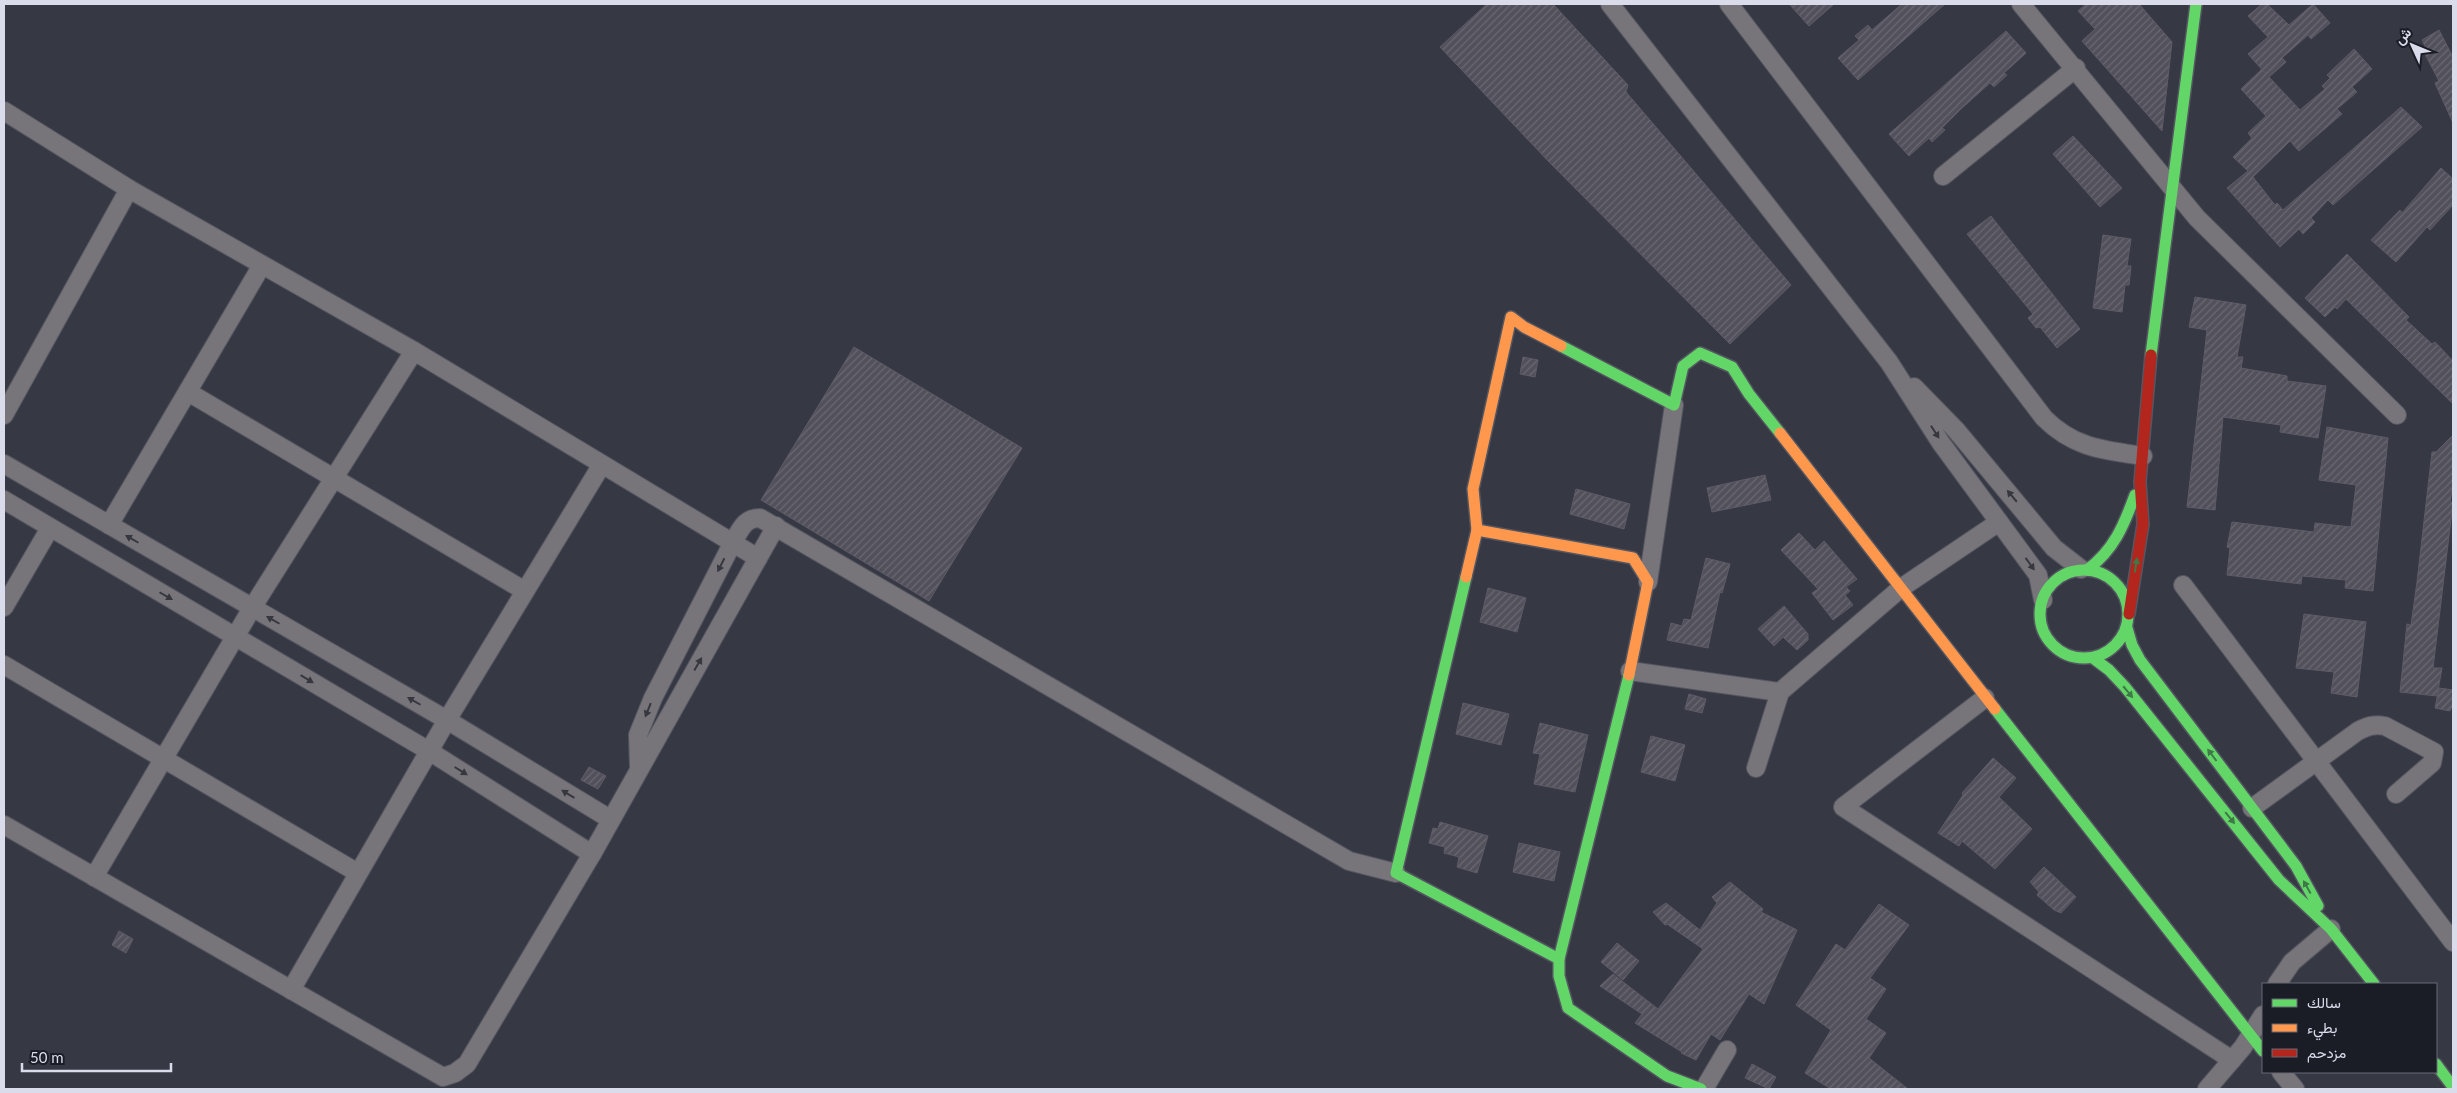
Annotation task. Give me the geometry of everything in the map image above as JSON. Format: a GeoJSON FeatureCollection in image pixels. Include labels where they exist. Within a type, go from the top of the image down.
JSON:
{"type":"FeatureCollection","features":[{"type":"Feature","properties":{"kind":"street"},"geometry":{"type":"LineString","coordinates":[[1610,4],[1889,362],[1941,443],[2038,575],[2042,600],[2040,618],[2043,632],[2050,644],[2062,654],[2077,659],[2093,658],[2107,653],[2119,642],[2127,628],[2142,524],[2140,482],[2154,317],[2196,4]]}},
{"type":"Feature","properties":{"kind":"street"},"geometry":{"type":"LineString","coordinates":[[1729,4],[2044,418],[2054,428],[2082,445],[2143,456]]}},
{"type":"Feature","properties":{"kind":"street"},"geometry":{"type":"LineString","coordinates":[[2021,4],[2076,68],[2197,218],[2397,415]]}},
{"type":"Feature","properties":{"kind":"street"},"geometry":{"type":"LineString","coordinates":[[1943,176],[2076,68]]}},
{"type":"Feature","properties":{"kind":"street"},"geometry":{"type":"LineString","coordinates":[[4,111],[129,189],[414,352],[601,466],[733,542],[746,553],[758,558]]}},
{"type":"Feature","properties":{"kind":"street"},"geometry":{"type":"LineString","coordinates":[[4,415],[129,189]]}},
{"type":"Feature","properties":{"kind":"street"},"geometry":{"type":"LineString","coordinates":[[109,525],[262,265]]}},
{"type":"Feature","properties":{"kind":"street"},"geometry":{"type":"LineString","coordinates":[[1396,873],[1477,530],[1473,489],[1511,317],[1524,327],[1674,405]]}},
{"type":"Feature","properties":{"kind":"street"},"geometry":{"type":"LineString","coordinates":[[94,877],[252,608],[414,352]]}},
{"type":"Feature","properties":{"kind":"street"},"geometry":{"type":"LineString","coordinates":[[1727,1050],[1702,1089],[1667,1076],[1568,1008],[1560,976],[1559,959],[1630,671],[1648,582],[1674,405],[1682,366],[1700,353],[1732,368],[1749,394],[2262,1050]]}},
{"type":"Feature","properties":{"kind":"street"},"geometry":{"type":"LineString","coordinates":[[1889,362],[1956,430],[2054,548],[2084,570],[2108,576],[2118,585],[2126,598],[2129,614]]}},
{"type":"Feature","properties":{"kind":"street"},"geometry":{"type":"LineString","coordinates":[[188,392],[525,591]]}},
{"type":"Feature","properties":{"kind":"street"},"geometry":{"type":"LineString","coordinates":[[4,464],[446,720],[610,819]]}},
{"type":"Feature","properties":{"kind":"street"},"geometry":{"type":"LineString","coordinates":[[291,990],[446,720],[601,466]]}},
{"type":"Feature","properties":{"kind":"street"},"geometry":{"type":"LineString","coordinates":[[2042,600],[2046,591],[2055,580],[2067,573],[2084,570],[2110,552],[2120,537],[2140,482]]}},
{"type":"Feature","properties":{"kind":"street"},"geometry":{"type":"LineString","coordinates":[[4,500],[429,751],[592,854]]}},
{"type":"Feature","properties":{"kind":"street"},"geometry":{"type":"LineString","coordinates":[[639,768],[638,734],[653,698],[745,521],[751,518],[760,518],[1349,861],[1396,873],[1559,959]]}},
{"type":"Feature","properties":{"kind":"street"},"geometry":{"type":"LineString","coordinates":[[1756,768],[1780,692],[1901,588],[1999,522]]}},
{"type":"Feature","properties":{"kind":"street"},"geometry":{"type":"LineString","coordinates":[[4,825],[444,1077],[456,1073],[467,1064],[592,854],[776,526]]}},
{"type":"Feature","properties":{"kind":"street"},"geometry":{"type":"LineString","coordinates":[[4,607],[50,528]]}},
{"type":"Feature","properties":{"kind":"street"},"geometry":{"type":"LineString","coordinates":[[1477,530],[1633,558],[1648,582]]}},
{"type":"Feature","properties":{"kind":"street"},"geometry":{"type":"LineString","coordinates":[[2183,585],[2318,760],[2453,942]]}},
{"type":"Feature","properties":{"kind":"street"},"geometry":{"type":"LineString","coordinates":[[2127,628],[2132,645],[2140,660],[2296,866],[2331,929]]}},
{"type":"Feature","properties":{"kind":"street"},"geometry":{"type":"LineString","coordinates":[[2093,658],[2109,670],[2125,687],[2279,880],[2331,929],[2373,983]]}},
{"type":"Feature","properties":{"kind":"street"},"geometry":{"type":"LineString","coordinates":[[4,665],[358,873]]}},
{"type":"Feature","properties":{"kind":"street"},"geometry":{"type":"LineString","coordinates":[[1630,671],[1780,692]]}},
{"type":"Feature","properties":{"kind":"street"},"geometry":{"type":"LineString","coordinates":[[1986,698],[1843,807],[2232,1060]]}},
{"type":"Feature","properties":{"kind":"street"},"geometry":{"type":"LineString","coordinates":[[2252,808],[2368,726],[2385,726],[2434,752],[2432,763],[2396,794]]}},
{"type":"Feature","properties":{"kind":"street"},"geometry":{"type":"LineString","coordinates":[[2278,983],[2292,962],[2331,929]]}},
{"type":"Feature","properties":{"kind":"street"},"geometry":{"type":"LineString","coordinates":[[2207,1089],[2232,1060],[2262,1016]]}},
{"type":"Feature","properties":{"kind":"street"},"geometry":{"type":"LineString","coordinates":[[2437,1065],[2453,1087]]}},
{"type":"Feature","properties":{"kind":"street"},"geometry":{"type":"LineString","coordinates":[[2282,1073],[2295,1089]]}},
{"type":"Feature","properties":{"kind":"building"},"geometry":{"type":"Polygon","coordinates":[[[1487,4],[1553,4],[1628,85],[1626,92],[1791,285],[1730,344],[1550,163],[1440,47],[1487,4]]]}},
{"type":"Feature","properties":{"kind":"building"},"geometry":{"type":"Polygon","coordinates":[[[1789,4],[1834,4],[1809,26],[1789,4]]]}},
{"type":"Feature","properties":{"kind":"building"},"geometry":{"type":"Polygon","coordinates":[[[1902,4],[1945,4],[1858,80],[1838,58],[1859,40],[1855,36],[1868,25],[1872,30],[1902,4]]]}},
{"type":"Feature","properties":{"kind":"building"},"geometry":{"type":"Polygon","coordinates":[[[2086,4],[2139,4],[2172,42],[2162,131],[2082,41],[2095,29],[2078,11],[2086,4]]]}},
{"type":"Feature","properties":{"kind":"building"},"geometry":{"type":"Polygon","coordinates":[[[2262,4],[2267,4],[2289,25],[2313,4],[2330,23],[2311,39],[2308,35],[2282,58],[2286,62],[2269,77],[2300,110],[2325,89],[2322,86],[2330,78],[2327,75],[2354,49],[2372,69],[2352,87],[2357,92],[2337,109],[2342,114],[2299,151],[2290,141],[2253,177],[2275,205],[2277,203],[2283,210],[2401,107],[2422,127],[2333,205],[2328,200],[2311,218],[2315,222],[2303,234],[2299,229],[2280,247],[2227,188],[2248,171],[2233,157],[2252,138],[2248,133],[2266,116],[2241,89],[2262,69],[2248,54],[2268,37],[2248,16],[2262,4]]]}},
{"type":"Feature","properties":{"kind":"building"},"geometry":{"type":"Polygon","coordinates":[[[2439,30],[2453,57],[2453,123],[2435,83],[2439,81],[2425,54],[2428,52],[2422,40],[2439,30]]]}},
{"type":"Feature","properties":{"kind":"building"},"geometry":{"type":"Polygon","coordinates":[[[2006,31],[2026,53],[2004,73],[2007,75],[1994,87],[1990,83],[1962,108],[1942,128],[1945,130],[1932,142],[1929,138],[1909,156],[1889,134],[2006,31]]]}},
{"type":"Feature","properties":{"kind":"building"},"geometry":{"type":"Polygon","coordinates":[[[2073,136],[2122,188],[2100,207],[2053,154],[2073,136]]]}},
{"type":"Feature","properties":{"kind":"building"},"geometry":{"type":"Polygon","coordinates":[[[2441,168],[2453,179],[2453,205],[2430,230],[2427,227],[2396,262],[2371,240],[2400,210],[2402,213],[2441,168]]]}},
{"type":"Feature","properties":{"kind":"building"},"geometry":{"type":"Polygon","coordinates":[[[1991,216],[2080,329],[2057,348],[2040,327],[2036,328],[2028,318],[2033,314],[1967,234],[1991,216]]]}},
{"type":"Feature","properties":{"kind":"building"},"geometry":{"type":"Polygon","coordinates":[[[2103,235],[2131,239],[2127,266],[2131,266],[2129,285],[2125,285],[2122,312],[2093,308],[2103,235]]]}},
{"type":"Feature","properties":{"kind":"building"},"geometry":{"type":"Polygon","coordinates":[[[2347,254],[2409,317],[2406,320],[2432,344],[2435,342],[2453,361],[2453,404],[2346,299],[2337,309],[2335,307],[2325,317],[2305,298],[2347,254]]]}},
{"type":"Feature","properties":{"kind":"building"},"geometry":{"type":"Polygon","coordinates":[[[2195,297],[2246,305],[2237,357],[2243,357],[2241,368],[2287,376],[2287,381],[2326,386],[2318,438],[2280,432],[2281,425],[2223,417],[2215,510],[2187,507],[2207,330],[2189,327],[2195,297]]]}},
{"type":"Feature","properties":{"kind":"building"},"geometry":{"type":"Polygon","coordinates":[[[854,347],[1022,448],[929,601],[761,500],[854,347]]]}},
{"type":"Feature","properties":{"kind":"building"},"geometry":{"type":"Polygon","coordinates":[[[1523,357],[1538,360],[1535,377],[1520,374],[1523,357]]]}},
{"type":"Feature","properties":{"kind":"building"},"geometry":{"type":"Polygon","coordinates":[[[2327,427],[2388,438],[2373,591],[2345,588],[2346,580],[2302,576],[2301,584],[2227,575],[2230,548],[2227,547],[2232,522],[2314,532],[2315,523],[2351,527],[2356,485],[2319,480],[2327,427]]]}},
{"type":"Feature","properties":{"kind":"building"},"geometry":{"type":"Polygon","coordinates":[[[2453,435],[2453,484],[2450,502],[2453,503],[2433,668],[2442,668],[2437,696],[2400,692],[2407,624],[2411,625],[2417,582],[2432,452],[2436,452],[2453,435]]]}},
{"type":"Feature","properties":{"kind":"building"},"geometry":{"type":"Polygon","coordinates":[[[1765,475],[1771,500],[1712,512],[1707,488],[1765,475]]]}},
{"type":"Feature","properties":{"kind":"building"},"geometry":{"type":"Polygon","coordinates":[[[1576,489],[1630,504],[1624,529],[1570,514],[1576,489]]]}},
{"type":"Feature","properties":{"kind":"building"},"geometry":{"type":"Polygon","coordinates":[[[1799,533],[1815,550],[1824,541],[1857,579],[1846,587],[1850,591],[1845,595],[1853,605],[1833,620],[1812,593],[1818,589],[1781,550],[1799,533]]]}},
{"type":"Feature","properties":{"kind":"building"},"geometry":{"type":"Polygon","coordinates":[[[1706,558],[1730,564],[1722,593],[1720,592],[1708,648],[1667,640],[1671,623],[1682,626],[1684,619],[1691,620],[1706,558]]]}},
{"type":"Feature","properties":{"kind":"building"},"geometry":{"type":"Polygon","coordinates":[[[1488,588],[1526,598],[1517,632],[1480,622],[1488,588]]]}},
{"type":"Feature","properties":{"kind":"building"},"geometry":{"type":"Polygon","coordinates":[[[1784,606],[1808,634],[1808,640],[1797,650],[1783,637],[1774,646],[1758,629],[1784,606]]]}},
{"type":"Feature","properties":{"kind":"building"},"geometry":{"type":"Polygon","coordinates":[[[2304,614],[2366,622],[2357,697],[2331,693],[2334,672],[2296,668],[2304,614]]]}},
{"type":"Feature","properties":{"kind":"building"},"geometry":{"type":"Polygon","coordinates":[[[2439,688],[2453,690],[2453,708],[2450,711],[2435,708],[2439,688]]]}},
{"type":"Feature","properties":{"kind":"building"},"geometry":{"type":"Polygon","coordinates":[[[1689,694],[1706,699],[1702,713],[1685,709],[1689,694]]]}},
{"type":"Feature","properties":{"kind":"building"},"geometry":{"type":"Polygon","coordinates":[[[1463,703],[1509,714],[1501,745],[1456,734],[1463,703]]]}},
{"type":"Feature","properties":{"kind":"building"},"geometry":{"type":"Polygon","coordinates":[[[1540,723],[1588,735],[1575,792],[1534,784],[1540,754],[1533,753],[1540,723]]]}},
{"type":"Feature","properties":{"kind":"building"},"geometry":{"type":"Polygon","coordinates":[[[1651,736],[1685,745],[1675,781],[1641,772],[1651,736]]]}},
{"type":"Feature","properties":{"kind":"building"},"geometry":{"type":"Polygon","coordinates":[[[1993,758],[2016,778],[1999,797],[2032,829],[1995,869],[1962,841],[1959,846],[1938,833],[1963,795],[1962,793],[1993,758]]]}},
{"type":"Feature","properties":{"kind":"building"},"geometry":{"type":"Polygon","coordinates":[[[589,767],[606,776],[598,789],[581,780],[589,767]]]}},
{"type":"Feature","properties":{"kind":"building"},"geometry":{"type":"Polygon","coordinates":[[[1440,822],[1488,836],[1477,873],[1457,867],[1459,857],[1444,853],[1445,847],[1429,843],[1433,828],[1438,829],[1440,822]]]}},
{"type":"Feature","properties":{"kind":"building"},"geometry":{"type":"Polygon","coordinates":[[[1519,843],[1560,852],[1554,881],[1513,872],[1519,843]]]}},
{"type":"Feature","properties":{"kind":"building"},"geometry":{"type":"Polygon","coordinates":[[[2044,867],[2076,897],[2061,913],[2054,910],[2037,895],[2039,892],[2030,882],[2044,867]]]}},
{"type":"Feature","properties":{"kind":"building"},"geometry":{"type":"Polygon","coordinates":[[[1730,882],[1763,909],[1761,912],[1797,930],[1764,1004],[1749,994],[1720,1040],[1711,1034],[1696,1060],[1681,1053],[1635,1023],[1642,1014],[1600,986],[1613,974],[1658,1009],[1703,949],[1667,924],[1665,925],[1653,912],[1666,903],[1700,930],[1717,903],[1712,897],[1730,882]]]}},
{"type":"Feature","properties":{"kind":"building"},"geometry":{"type":"Polygon","coordinates":[[[1879,904],[1909,925],[1870,978],[1886,989],[1866,1019],[1886,1033],[1869,1058],[1908,1089],[1831,1089],[1805,1073],[1831,1030],[1796,1005],[1836,944],[1845,950],[1879,904]]]}},
{"type":"Feature","properties":{"kind":"building"},"geometry":{"type":"Polygon","coordinates":[[[119,931],[133,939],[126,953],[112,945],[119,931]]]}},
{"type":"Feature","properties":{"kind":"building"},"geometry":{"type":"Polygon","coordinates":[[[1617,943],[1639,961],[1623,980],[1601,962],[1617,943]]]}},
{"type":"Feature","properties":{"kind":"building"},"geometry":{"type":"Polygon","coordinates":[[[1752,1064],[1776,1077],[1769,1089],[1745,1078],[1752,1064]]]}},
{"type":"Feature","properties":{"kind":"traffic: fast"},"geometry":{"type":"LineString","coordinates":[[2151,355],[2196,4]]}},
{"type":"Feature","properties":{"kind":"traffic: fast"},"geometry":{"type":"LineString","coordinates":[[1561,346],[1674,405],[1683,366],[1700,353],[1732,367],[1749,394],[1780,433]]}},
{"type":"Feature","properties":{"kind":"traffic: fast"},"geometry":{"type":"LineString","coordinates":[[2087,570],[2104,554],[2117,536],[2127,517],[2135,495]]}},
{"type":"Feature","properties":{"kind":"traffic: fast"},"geometry":{"type":"LineString","coordinates":[[2075,570],[2093,570],[2109,577],[2121,589],[2128,605],[2128,614],[2128,623],[2121,639],[2109,651],[2093,658],[2075,658],[2059,651],[2047,639],[2040,623],[2040,605],[2047,589],[2059,577],[2075,570]]}},
{"type":"Feature","properties":{"kind":"traffic: fast"},"geometry":{"type":"LineString","coordinates":[[1466,577],[1396,873],[1559,959]]}},
{"type":"Feature","properties":{"kind":"traffic: fast"},"geometry":{"type":"LineString","coordinates":[[2127,628],[2132,645],[2140,660],[2296,866],[2318,906]]}},
{"type":"Feature","properties":{"kind":"traffic: fast"},"geometry":{"type":"LineString","coordinates":[[2093,658],[2109,670],[2125,687],[2279,880],[2331,929],[2373,983]]}},
{"type":"Feature","properties":{"kind":"traffic: fast"},"geometry":{"type":"LineString","coordinates":[[1629,675],[1559,959],[1559,976],[1568,1008],[1667,1076],[1701,1089]]}},
{"type":"Feature","properties":{"kind":"traffic: fast"},"geometry":{"type":"LineString","coordinates":[[1995,709],[2262,1050]]}},
{"type":"Feature","properties":{"kind":"traffic: fast"},"geometry":{"type":"LineString","coordinates":[[2437,1065],[2453,1087]]}},
{"type":"Feature","properties":{"kind":"traffic: slow"},"geometry":{"type":"LineString","coordinates":[[1477,530],[1473,489],[1511,317],[1524,327],[1561,346]]}},
{"type":"Feature","properties":{"kind":"traffic: slow"},"geometry":{"type":"LineString","coordinates":[[1780,433],[1995,709]]}},
{"type":"Feature","properties":{"kind":"traffic: slow"},"geometry":{"type":"LineString","coordinates":[[1466,577],[1477,530],[1633,558],[1648,582],[1629,675]]}},
{"type":"Feature","properties":{"kind":"traffic: jam"},"geometry":{"type":"LineString","coordinates":[[2129,614],[2143,524],[2140,482],[2151,355]]}}]}
